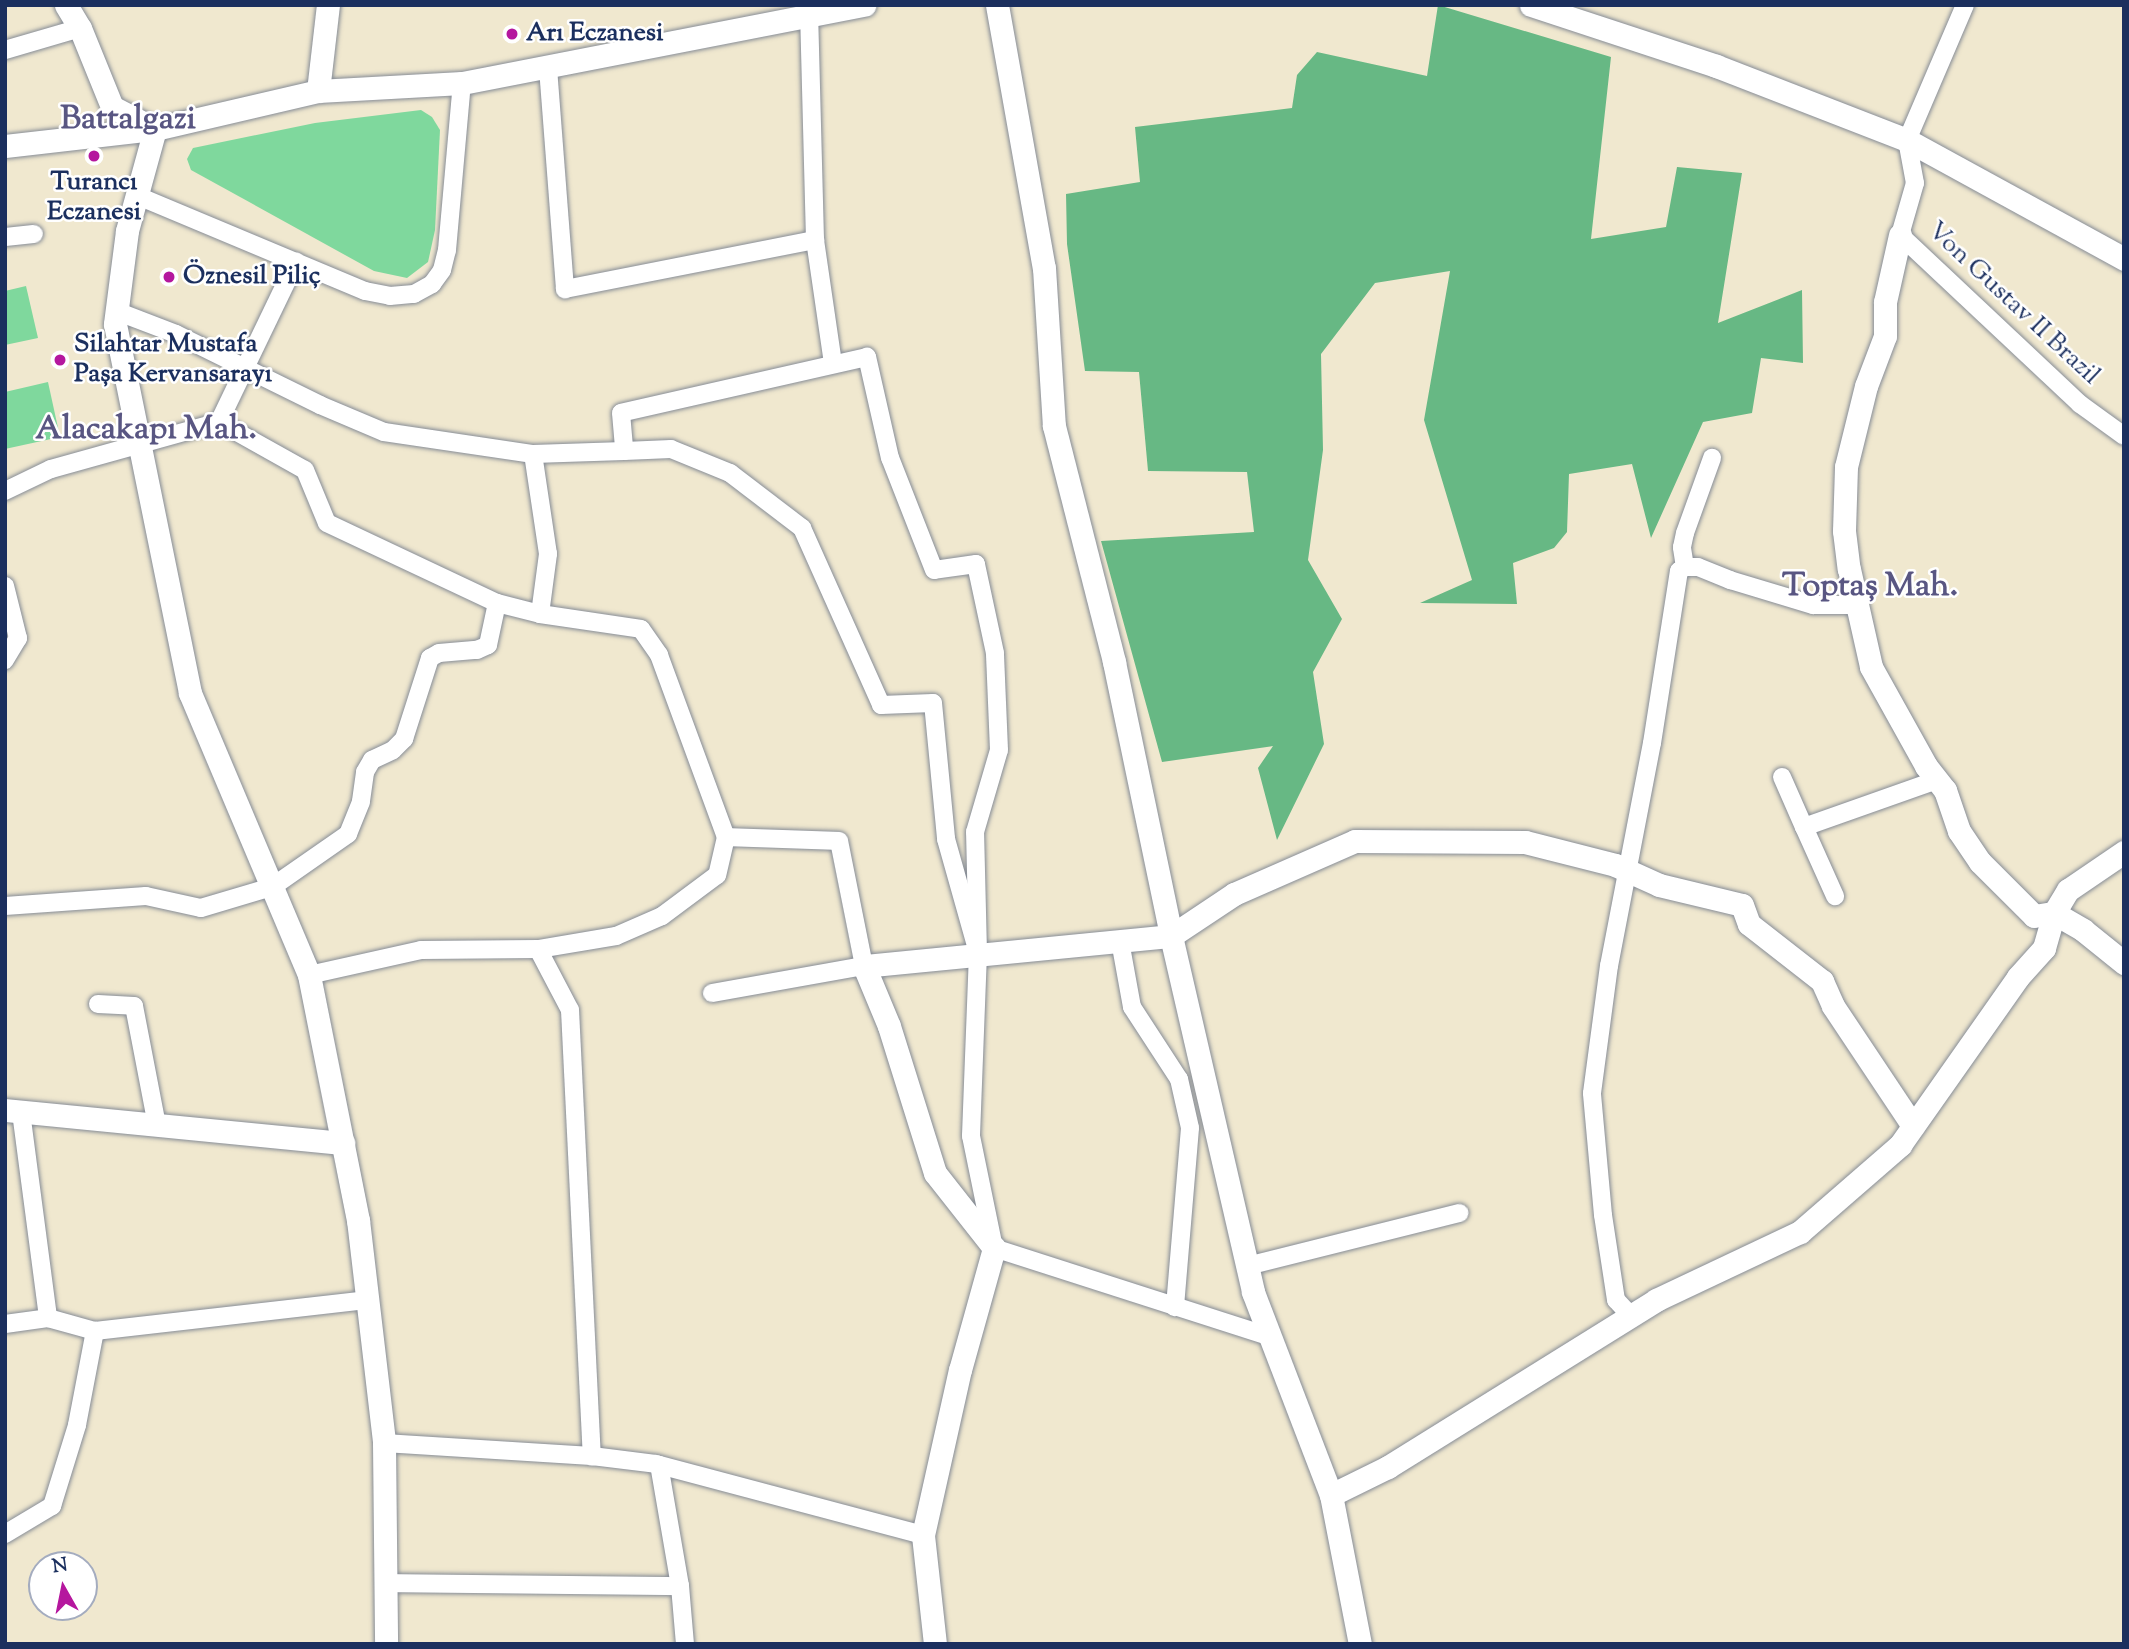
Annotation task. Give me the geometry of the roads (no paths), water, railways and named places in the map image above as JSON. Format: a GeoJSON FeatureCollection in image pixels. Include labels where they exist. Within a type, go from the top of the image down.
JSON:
{"type":"FeatureCollection","features":[{"type":"Feature","properties":{"kind":"street"},"geometry":{"type":"LineString","coordinates":[[66,5],[80,29],[112,107],[155,129]]}},
{"type":"Feature","properties":{"kind":"street"},"geometry":{"type":"LineString","coordinates":[[318,91],[328,5]]}},
{"type":"Feature","properties":{"kind":"street"},"geometry":{"type":"LineString","coordinates":[[5,146],[155,129],[318,91],[462,83],[865,5]]}},
{"type":"Feature","properties":{"kind":"street"},"geometry":{"type":"LineString","coordinates":[[997,5],[1044,268],[1054,426],[1114,662],[1171,936],[1247,1266],[1270,1337],[1331,1495],[1360,1644]]}},
{"type":"Feature","properties":{"kind":"street"},"geometry":{"type":"LineString","coordinates":[[1531,5],[1716,66],[1907,141],[2124,259]]}},
{"type":"Feature","properties":{"kind":"street"},"geometry":{"type":"LineString","coordinates":[[1965,5],[1907,141],[1915,183],[1885,302],[1885,336],[1866,386],[1846,467],[1844,531],[1871,667],[1920,756],[1945,790],[1959,831],[1980,862],[2034,916],[2054,913],[2083,930],[2124,962]]}},
{"type":"Feature","properties":{"kind":"street"},"geometry":{"type":"LineString","coordinates":[[809,15],[815,240],[833,364]]}},
{"type":"Feature","properties":{"kind":"street"},"geometry":{"type":"LineString","coordinates":[[5,50],[80,29]]}},
{"type":"Feature","properties":{"kind":"street"},"geometry":{"type":"LineString","coordinates":[[548,68],[565,289],[815,240]]}},
{"type":"Feature","properties":{"kind":"street"},"geometry":{"type":"LineString","coordinates":[[138,196],[365,290],[390,296],[414,294],[432,284],[442,270],[447,250],[462,83]]}},
{"type":"Feature","properties":{"kind":"street"},"geometry":{"type":"LineString","coordinates":[[155,129],[127,231],[115,324],[190,693],[309,975],[358,1220],[368,1300],[384,1443],[386,1644]]}},
{"type":"Feature","properties":{"kind":"street"},"geometry":{"type":"LineString","coordinates":[[5,237],[34,234]]}},
{"type":"Feature","properties":{"kind":"street","name":"Von Gustav II Brazil"},"geometry":{"type":"LineString","coordinates":[[1900,234],[2080,404],[2124,436]]}},
{"type":"Feature","properties":{"kind":"street"},"geometry":{"type":"LineString","coordinates":[[219,422],[296,262]]}},
{"type":"Feature","properties":{"kind":"street"},"geometry":{"type":"LineString","coordinates":[[116,311],[176,334],[244,369],[384,432],[533,454],[671,449],[730,472],[802,528],[881,705],[933,703],[946,839],[978,953]]}},
{"type":"Feature","properties":{"kind":"street"},"geometry":{"type":"LineString","coordinates":[[624,451],[621,413],[867,357],[890,458],[934,570],[976,564],[995,653],[999,750],[975,832],[978,953],[971,1136],[994,1248],[960,1370],[923,1535],[935,1644]]}},
{"type":"Feature","properties":{"kind":"street"},"geometry":{"type":"LineString","coordinates":[[5,491],[51,469],[139,442],[219,422],[305,470],[327,523],[498,603],[540,614],[640,629],[659,655],[726,838],[717,875],[662,916],[616,936],[538,949],[421,950],[309,975]]}},
{"type":"Feature","properties":{"kind":"street"},"geometry":{"type":"LineString","coordinates":[[533,454],[548,554],[540,614]]}},
{"type":"Feature","properties":{"kind":"street"},"geometry":{"type":"LineString","coordinates":[[1685,567],[1682,547],[1685,533],[1712,458]]}},
{"type":"Feature","properties":{"kind":"street"},"geometry":{"type":"LineString","coordinates":[[1631,1316],[1616,1300],[1603,1215],[1592,1093],[1609,966],[1629,872],[1679,571],[1685,567],[1698,567],[1730,580],[1813,605],[1857,605]]}},
{"type":"Feature","properties":{"kind":"street"},"geometry":{"type":"LineString","coordinates":[[5,586],[18,638],[5,660]]}},
{"type":"Feature","properties":{"kind":"street"},"geometry":{"type":"LineString","coordinates":[[5,905],[146,896],[201,908],[272,887],[348,834],[361,801],[372,760],[393,750],[404,739],[429,658],[439,653],[477,650],[488,645],[498,603]]}},
{"type":"Feature","properties":{"kind":"street"},"geometry":{"type":"LineString","coordinates":[[1782,777],[1835,896]]}},
{"type":"Feature","properties":{"kind":"street"},"geometry":{"type":"LineString","coordinates":[[1804,827],[1937,780]]}},
{"type":"Feature","properties":{"kind":"street"},"geometry":{"type":"LineString","coordinates":[[726,838],[839,841],[864,966],[889,1026],[934,1173],[994,1248],[1270,1337]]}},
{"type":"Feature","properties":{"kind":"street"},"geometry":{"type":"LineString","coordinates":[[712,993],[864,966],[1171,936],[1234,894],[1355,841],[1525,842],[1629,872],[1658,885],[1742,905],[1749,924],[1822,981],[1833,1006],[1913,1126]]}},
{"type":"Feature","properties":{"kind":"street"},"geometry":{"type":"LineString","coordinates":[[1331,1495],[1388,1467],[1656,1300],[1800,1232],[1900,1145],[2018,977],[2044,948],[2054,913],[2068,890],[2124,852]]}},
{"type":"Feature","properties":{"kind":"street"},"geometry":{"type":"LineString","coordinates":[[1120,941],[1132,1007],[1179,1079],[1190,1128],[1175,1307]]}},
{"type":"Feature","properties":{"kind":"street"},"geometry":{"type":"LineString","coordinates":[[538,949],[570,1010],[592,1456]]}},
{"type":"Feature","properties":{"kind":"street"},"geometry":{"type":"LineString","coordinates":[[99,1004],[134,1006],[157,1125]]}},
{"type":"Feature","properties":{"kind":"street"},"geometry":{"type":"LineString","coordinates":[[48,1318],[13,1111],[343,1143]]}},
{"type":"Feature","properties":{"kind":"street"},"geometry":{"type":"LineString","coordinates":[[1247,1266],[1460,1213]]}},
{"type":"Feature","properties":{"kind":"street"},"geometry":{"type":"LineString","coordinates":[[5,1324],[48,1318],[95,1331],[368,1300]]}},
{"type":"Feature","properties":{"kind":"street"},"geometry":{"type":"LineString","coordinates":[[5,1535],[52,1506],[77,1426],[95,1331]]}},
{"type":"Feature","properties":{"kind":"street"},"geometry":{"type":"LineString","coordinates":[[384,1443],[592,1456],[659,1465],[923,1535]]}},
{"type":"Feature","properties":{"kind":"street"},"geometry":{"type":"LineString","coordinates":[[659,1465],[680,1586],[685,1644]]}},
{"type":"Feature","properties":{"kind":"street"},"geometry":{"type":"LineString","coordinates":[[386,1583],[680,1586]]}},
{"type":"Feature","properties":{"kind":"place","name":"Arı Eczanesi"},"geometry":{"type":"Point","coordinates":[512,34]}},
{"type":"Feature","properties":{"kind":"place","name":"Turancı Eczanesi"},"geometry":{"type":"Point","coordinates":[94,156]}},
{"type":"Feature","properties":{"kind":"place","name":"Öznesil Piliç"},"geometry":{"type":"Point","coordinates":[169,277]}},
{"type":"Feature","properties":{"kind":"place","name":"Silahtar Mustafa Paşa Kervansarayı"},"geometry":{"type":"Point","coordinates":[60,360]}},
{"type":"Feature","properties":{"kind":"district","name":"Battalgazi"},"geometry":{"type":"Point","coordinates":[128,121]}},
{"type":"Feature","properties":{"kind":"district","name":"Alacakapı Mah."},"geometry":{"type":"Point","coordinates":[146,431]}},
{"type":"Feature","properties":{"kind":"district","name":"Toptaş Mah."},"geometry":{"type":"Point","coordinates":[1870,588]}}]}
